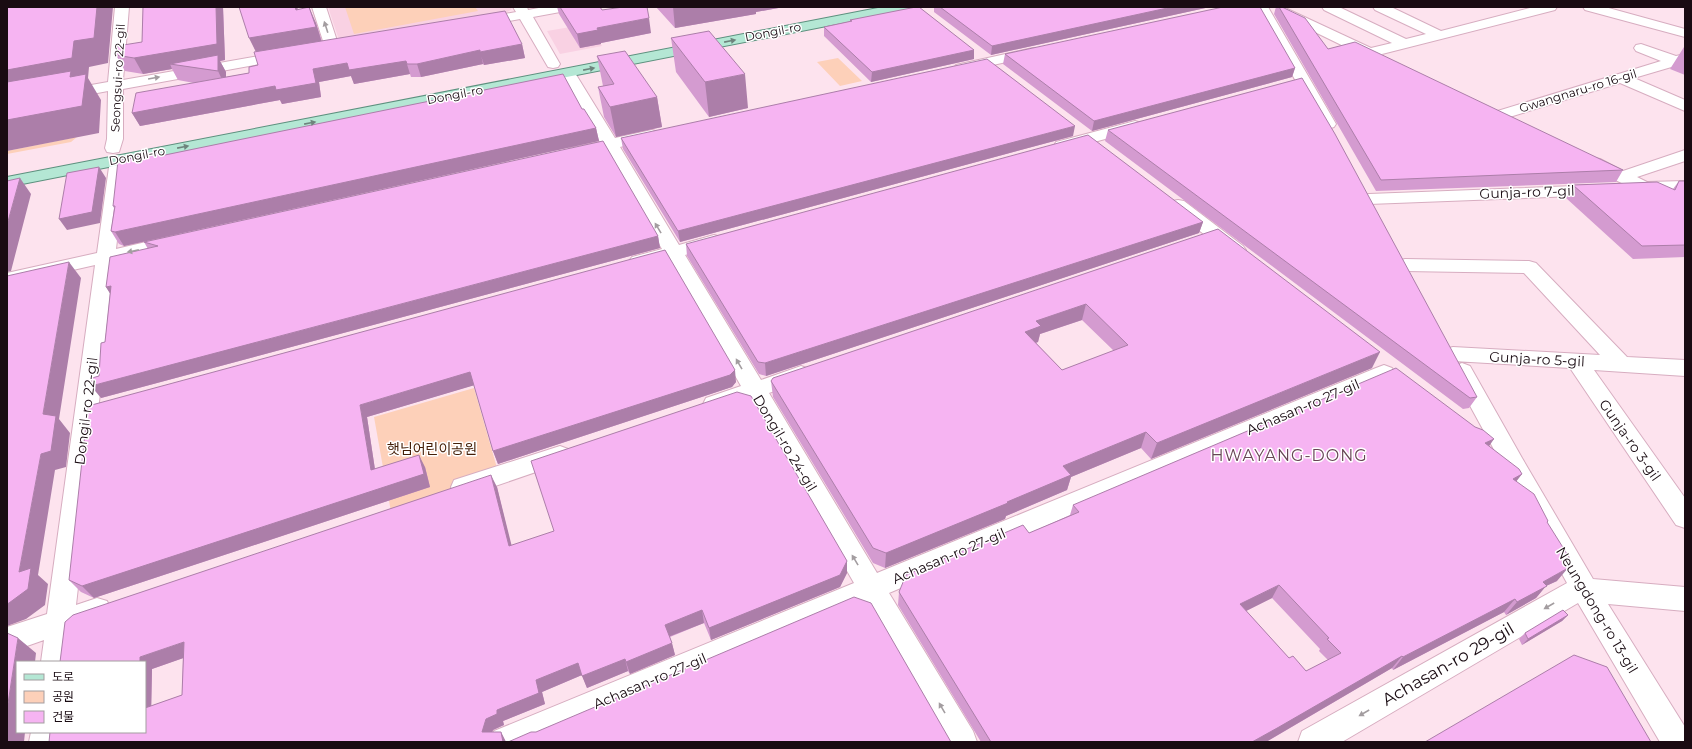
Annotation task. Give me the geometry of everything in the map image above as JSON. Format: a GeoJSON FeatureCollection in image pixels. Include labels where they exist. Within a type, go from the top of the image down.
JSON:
{"type":"FeatureCollection","features":[{"type":"Feature","properties":{"kind":"main road","name":"Dongil-ro"},"geometry":{"type":"LineString","coordinates":[[7,182],[60,171],[109,153],[520,70],[850,7]]}},
{"type":"Feature","properties":{"kind":"main road","name":"Dongil-ro"},"geometry":{"type":"LineString","coordinates":[[7,168],[109,153],[477,91],[903,7]]}},
{"type":"Feature","properties":{"kind":"main road"},"geometry":{"type":"LineString","coordinates":[[477,91],[492,82],[529,75],[529,71],[520,70]]}},
{"type":"Feature","properties":{"kind":"main road"},"geometry":{"type":"LineString","coordinates":[[60,171],[51,169],[54,164],[109,153]]}},
{"type":"Feature","properties":{"kind":"street","name":"Seongsui-ro 22-gil"},"geometry":{"type":"LineString","coordinates":[[109,153],[115,138],[116,85],[122,7]]}},
{"type":"Feature","properties":{"kind":"street"},"geometry":{"type":"LineString","coordinates":[[317,49],[338,46],[319,7]]}},
{"type":"Feature","properties":{"kind":"street"},"geometry":{"type":"LineString","coordinates":[[466,25],[523,10],[566,7]]}},
{"type":"Feature","properties":{"kind":"street"},"geometry":{"type":"LineString","coordinates":[[1261,7],[1296,82],[1340,144]]}},
{"type":"Feature","properties":{"kind":"street"},"geometry":{"type":"LineString","coordinates":[[1274,7],[1390,63]]}},
{"type":"Feature","properties":{"kind":"street"},"geometry":{"type":"LineString","coordinates":[[1329,7],[1405,44]]}},
{"type":"Feature","properties":{"kind":"street"},"geometry":{"type":"LineString","coordinates":[[1380,7],[1439,35]]}},
{"type":"Feature","properties":{"kind":"street"},"geometry":{"type":"LineString","coordinates":[[1368,53],[1550,7]]}},
{"type":"Feature","properties":{"kind":"street"},"geometry":{"type":"LineString","coordinates":[[1590,7],[1685,33]]}},
{"type":"Feature","properties":{"kind":"street"},"geometry":{"type":"LineString","coordinates":[[523,10],[553,64]]}},
{"type":"Feature","properties":{"kind":"street"},"geometry":{"type":"LineString","coordinates":[[971,48],[1008,76]]}},
{"type":"Feature","properties":{"kind":"street"},"geometry":{"type":"LineString","coordinates":[[949,70],[1049,48]]}},
{"type":"Feature","properties":{"kind":"street","name":"Gwangnaru-ro 16-gil"},"geometry":{"type":"LineString","coordinates":[[1641,48],[1681,63]]}},
{"type":"Feature","properties":{"kind":"street"},"geometry":{"type":"LineString","coordinates":[[7,105],[302,52]]}},
{"type":"Feature","properties":{"kind":"street","name":"Gwangnaru-ro 16-gil"},"geometry":{"type":"LineString","coordinates":[[1514,125],[1491,114],[1660,66],[1681,63]]}},
{"type":"Feature","properties":{"kind":"street","name":"Dongil-ro 24-gil"},"geometry":{"type":"LineString","coordinates":[[568,73],[962,742]]}},
{"type":"Feature","properties":{"kind":"street"},"geometry":{"type":"LineString","coordinates":[[1621,78],[1685,106]]}},
{"type":"Feature","properties":{"kind":"street"},"geometry":{"type":"LineString","coordinates":[[1045,150],[1146,123]]}},
{"type":"Feature","properties":{"kind":"street"},"geometry":{"type":"LineString","coordinates":[[1071,124],[1109,153]]}},
{"type":"Feature","properties":{"kind":"street"},"geometry":{"type":"LineString","coordinates":[[563,155],[667,132]]}},
{"type":"Feature","properties":{"kind":"street","name":"Dongil-ro 22-gil"},"geometry":{"type":"LineString","coordinates":[[55,661],[106,257],[109,153]]}},
{"type":"Feature","properties":{"kind":"street"},"geometry":{"type":"LineString","coordinates":[[1622,177],[1685,155]]}},
{"type":"Feature","properties":{"kind":"street"},"geometry":{"type":"LineString","coordinates":[[1581,157],[1645,188]]}},
{"type":"Feature","properties":{"kind":"street","name":"Gunja-ro 7-gil"},"geometry":{"type":"LineString","coordinates":[[1370,200],[1685,186]]}},
{"type":"Feature","properties":{"kind":"street"},"geometry":{"type":"LineString","coordinates":[[1164,194],[1251,261]]}},
{"type":"Feature","properties":{"kind":"street"},"geometry":{"type":"LineString","coordinates":[[1195,242],[1217,235]]}},
{"type":"Feature","properties":{"kind":"street"},"geometry":{"type":"LineString","coordinates":[[620,266],[732,236]]}},
{"type":"Feature","properties":{"kind":"street"},"geometry":{"type":"LineString","coordinates":[[7,279],[189,238]]}},
{"type":"Feature","properties":{"kind":"street","name":"Gunja-ro 5-gil"},"geometry":{"type":"LineString","coordinates":[[1417,286],[1400,256],[1529,267],[1621,364]]}},
{"type":"Feature","properties":{"kind":"street","name":"Neungdong-ro 13-gil"},"geometry":{"type":"LineString","coordinates":[[1442,334],[1453,354],[1485,433],[1584,590],[1677,742]]}},
{"type":"Feature","properties":{"kind":"street","name":"Gunja-ro 5-gil"},"geometry":{"type":"LineString","coordinates":[[1453,354],[1685,368]]}},
{"type":"Feature","properties":{"kind":"street","name":"Gunja-ro 3-gil"},"geometry":{"type":"LineString","coordinates":[[1576,361],[1685,518]]}},
{"type":"Feature","properties":{"kind":"street"},"geometry":{"type":"LineString","coordinates":[[694,410],[819,368]]}},
{"type":"Feature","properties":{"kind":"street","name":"Achasan-ro 27-gil"},"geometry":{"type":"LineString","coordinates":[[505,742],[1390,368]]}},
{"type":"Feature","properties":{"kind":"street"},"geometry":{"type":"LineString","coordinates":[[86,412],[109,406]]}},
{"type":"Feature","properties":{"kind":"street"},"geometry":{"type":"LineString","coordinates":[[443,494],[583,447]]}},
{"type":"Feature","properties":{"kind":"street"},"geometry":{"type":"LineString","coordinates":[[1584,590],[1685,599]]}},
{"type":"Feature","properties":{"kind":"street","name":"Achasan-ro 29-gil"},"geometry":{"type":"LineString","coordinates":[[1314,742],[1572,592],[1584,590]]}},
{"type":"Feature","properties":{"kind":"street"},"geometry":{"type":"LineString","coordinates":[[7,640],[119,602]]}},
{"type":"Feature","properties":{"kind":"shaded area"},"geometry":{"type":"Polygon","coordinates":[[[328,7],[510,7],[512,9],[504,14],[347,40],[338,37],[328,7]]]}},
{"type":"Feature","properties":{"kind":"shaded area"},"geometry":{"type":"Polygon","coordinates":[[[588,24],[602,46],[560,54],[547,31],[588,24]]]}},
{"type":"Feature","properties":{"kind":"green space"},"geometry":{"type":"Polygon","coordinates":[[[345,7],[475,7],[478,11],[354,34],[345,7]]]}},
{"type":"Feature","properties":{"kind":"green space"},"geometry":{"type":"Polygon","coordinates":[[[838,58],[862,81],[840,86],[817,62],[838,58]]]}},
{"type":"Feature","properties":{"kind":"green space"},"geometry":{"type":"Polygon","coordinates":[[[77,137],[71,142],[7,154],[7,151],[77,137]]]}},
{"type":"Feature","properties":{"kind":"green space","name":"햇님어린이공원"},"geometry":{"type":"Polygon","coordinates":[[[474,388],[499,475],[391,512],[374,417],[474,388]]]}},
{"type":"Feature","properties":{"kind":"building"},"geometry":{"type":"Polygon","coordinates":[[[7,7],[97,7],[94,38],[74,41],[72,58],[7,70],[7,7]]]}},
{"type":"Feature","properties":{"kind":"building"},"geometry":{"type":"Polygon","coordinates":[[[143,7],[216,7],[217,44],[134,58],[116,55],[117,46],[142,42],[143,7]]]}},
{"type":"Feature","properties":{"kind":"building"},"geometry":{"type":"Polygon","coordinates":[[[239,7],[295,7],[296,10],[309,7],[316,27],[249,38],[239,7]]]}},
{"type":"Feature","properties":{"kind":"building"},"geometry":{"type":"Polygon","coordinates":[[[560,7],[600,7],[602,10],[623,7],[647,7],[649,18],[597,28],[598,30],[577,34],[560,7]]]}},
{"type":"Feature","properties":{"kind":"building"},"geometry":{"type":"Polygon","coordinates":[[[919,7],[974,50],[872,72],[824,27],[852,21],[850,20],[919,7]]]}},
{"type":"Feature","properties":{"kind":"building"},"geometry":{"type":"Polygon","coordinates":[[[940,7],[1172,7],[992,46],[940,7]]]}},
{"type":"Feature","properties":{"kind":"building"},"geometry":{"type":"Polygon","coordinates":[[[1223,7],[1260,7],[1295,68],[1094,121],[1005,54],[1223,7]]]}},
{"type":"Feature","properties":{"kind":"building"},"geometry":{"type":"Polygon","coordinates":[[[1279,7],[1305,18],[1328,49],[1355,42],[1623,170],[1381,180],[1279,7]]]}},
{"type":"Feature","properties":{"kind":"building"},"geometry":{"type":"Polygon","coordinates":[[[505,11],[522,44],[480,52],[480,50],[417,64],[407,64],[406,61],[349,70],[347,63],[313,69],[316,83],[276,90],[275,86],[132,113],[136,93],[249,73],[249,67],[258,65],[254,52],[505,11]]]}},
{"type":"Feature","properties":{"kind":"building"},"geometry":{"type":"Polygon","coordinates":[[[709,31],[745,74],[705,82],[671,38],[709,31]]]}},
{"type":"Feature","properties":{"kind":"building"},"geometry":{"type":"Polygon","coordinates":[[[625,51],[657,97],[610,107],[598,87],[614,84],[597,56],[625,51]]]}},
{"type":"Feature","properties":{"kind":"building"},"geometry":{"type":"Polygon","coordinates":[[[218,55],[218,71],[170,64],[218,55]]]}},
{"type":"Feature","properties":{"kind":"building"},"geometry":{"type":"Polygon","coordinates":[[[987,59],[1075,126],[678,231],[621,138],[987,59]]]}},
{"type":"Feature","properties":{"kind":"building"},"geometry":{"type":"Polygon","coordinates":[[[71,71],[70,77],[86,74],[82,106],[7,120],[7,82],[71,71]]]}},
{"type":"Feature","properties":{"kind":"building"},"geometry":{"type":"Polygon","coordinates":[[[563,74],[582,109],[584,109],[596,128],[115,232],[111,231],[115,206],[113,206],[118,161],[160,152],[160,156],[563,74]]]}},
{"type":"Feature","properties":{"kind":"building"},"geometry":{"type":"Polygon","coordinates":[[[1302,78],[1335,134],[1477,397],[1470,398],[1108,130],[1302,78]]]}},
{"type":"Feature","properties":{"kind":"building"},"geometry":{"type":"Polygon","coordinates":[[[1088,135],[1203,222],[765,363],[758,362],[686,244],[1088,135]]]}},
{"type":"Feature","properties":{"kind":"building"},"geometry":{"type":"Polygon","coordinates":[[[603,141],[658,236],[91,386],[92,378],[99,376],[101,343],[105,342],[111,286],[106,287],[110,257],[158,246],[144,242],[603,141]]]}},
{"type":"Feature","properties":{"kind":"building"},"geometry":{"type":"Polygon","coordinates":[[[99,167],[92,212],[59,219],[67,173],[99,167]]]}},
{"type":"Feature","properties":{"kind":"building"},"geometry":{"type":"Polygon","coordinates":[[[20,178],[7,225],[7,181],[20,178]]]}},
{"type":"Feature","properties":{"kind":"building"},"geometry":{"type":"Polygon","coordinates":[[[1679,181],[1685,181],[1685,245],[1642,246],[1573,185],[1657,182],[1675,190],[1679,181]]]}},
{"type":"Feature","properties":{"kind":"building"},"geometry":{"type":"Polygon","coordinates":[[[1218,229],[1380,352],[1157,443],[1146,432],[1063,466],[1071,475],[1007,502],[1008,503],[886,553],[873,548],[771,381],[773,378],[1218,229]],[[1086,304],[1036,321],[1041,326],[1025,332],[1062,370],[1128,345],[1086,304]]]}},
{"type":"Feature","properties":{"kind":"building"},"geometry":{"type":"Polygon","coordinates":[[[665,250],[735,370],[730,375],[493,451],[470,372],[360,405],[371,470],[419,455],[424,474],[82,586],[69,580],[88,406],[665,250]]]}},
{"type":"Feature","properties":{"kind":"building"},"geometry":{"type":"Polygon","coordinates":[[[69,262],[43,414],[56,416],[51,451],[41,454],[19,572],[31,568],[28,589],[7,604],[7,276],[69,262]]]}},
{"type":"Feature","properties":{"kind":"building"},"geometry":{"type":"Polygon","coordinates":[[[1396,368],[1475,427],[1483,430],[1494,439],[1485,443],[1519,469],[1522,474],[1513,479],[1534,494],[1548,521],[1547,522],[1569,557],[1568,568],[1543,582],[1547,586],[1517,602],[1515,599],[1403,657],[1402,656],[1252,742],[991,742],[899,592],[906,575],[1023,525],[1029,533],[1079,512],[1073,505],[1396,368]],[[1279,585],[1240,604],[1289,658],[1293,656],[1306,671],[1341,653],[1327,639],[1329,638],[1279,585]]]}},
{"type":"Feature","properties":{"kind":"building"},"geometry":{"type":"Polygon","coordinates":[[[737,392],[751,396],[847,561],[840,575],[709,628],[702,610],[665,625],[672,643],[626,662],[625,659],[582,676],[578,663],[536,680],[539,693],[497,710],[497,714],[486,719],[482,732],[501,732],[503,742],[49,742],[50,733],[146,733],[146,708],[182,695],[184,642],[140,657],[140,661],[60,661],[65,622],[73,615],[491,475],[509,546],[554,531],[531,461],[737,392]]]}},
{"type":"Feature","properties":{"kind":"building"},"geometry":{"type":"Polygon","coordinates":[[[854,597],[871,603],[951,742],[508,742],[531,732],[536,732],[854,597]]]}},
{"type":"Feature","properties":{"kind":"building"},"geometry":{"type":"Polygon","coordinates":[[[1563,610],[1568,615],[1528,639],[1525,633],[1563,610]]]}},
{"type":"Feature","properties":{"kind":"building"},"geometry":{"type":"Polygon","coordinates":[[[7,633],[18,638],[7,710],[7,633]]]}},
{"type":"Feature","properties":{"kind":"building"},"geometry":{"type":"Polygon","coordinates":[[[1574,655],[1607,667],[1651,742],[1425,742],[1574,655]]]}},
{"type":"Feature","properties":{"kind":"district","name":"HWAYANG-DONG"},"geometry":{"type":"Point","coordinates":[1289,455]}}]}
